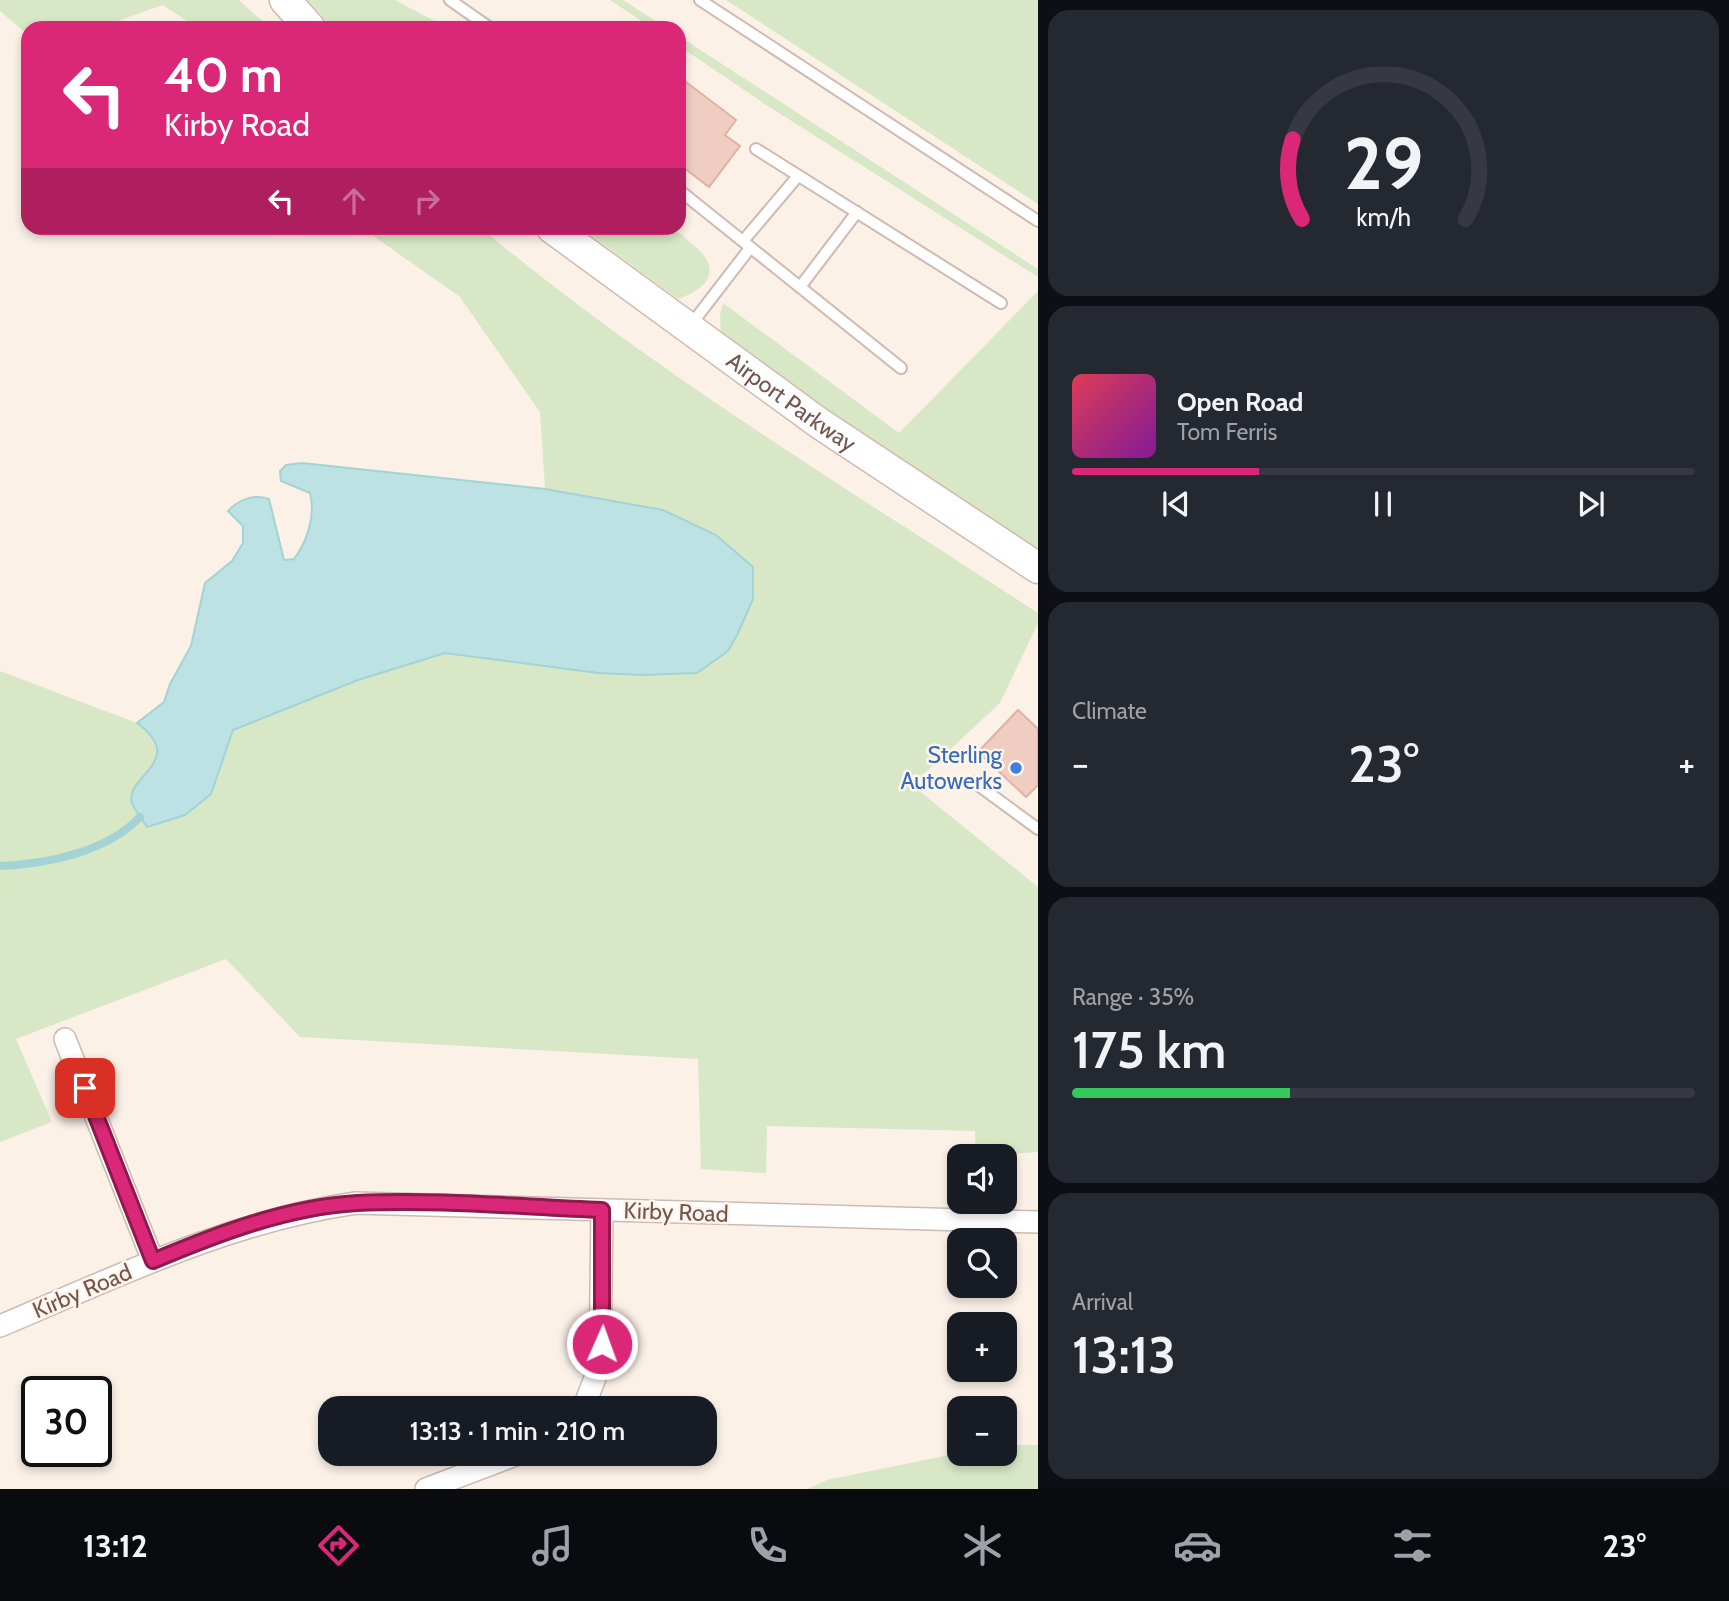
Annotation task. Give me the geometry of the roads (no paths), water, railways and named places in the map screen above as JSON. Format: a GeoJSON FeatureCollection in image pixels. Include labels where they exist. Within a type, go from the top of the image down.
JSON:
{"type":"FeatureCollection","features":[{"type":"Feature","properties":{"kind":"main road"},"geometry":{"type":"LineString","coordinates":[[285,0],[304,21]]}},
{"type":"Feature","properties":{"kind":"main road","name":"Airport Parkway"},"geometry":{"type":"LineString","coordinates":[[562,235],[819,423],[1038,568]]}},
{"type":"Feature","properties":{"kind":"street"},"geometry":{"type":"LineString","coordinates":[[65,1039],[153,1261]]}},
{"type":"Feature","properties":{"kind":"street","name":"Kirby Road"},"geometry":{"type":"LineString","coordinates":[[0,1326],[224,1233],[268,1220],[356,1203],[1038,1222]]}},
{"type":"Feature","properties":{"kind":"street"},"geometry":{"type":"LineString","coordinates":[[588,1396],[600,1365],[602,1210]]}},
{"type":"Feature","properties":{"kind":"street"},"geometry":{"type":"LineString","coordinates":[[426,1489],[486,1466]]}},
{"type":"Feature","properties":{"kind":"lane"},"geometry":{"type":"LineString","coordinates":[[450,0],[480,21]]}},
{"type":"Feature","properties":{"kind":"lane"},"geometry":{"type":"LineString","coordinates":[[700,0],[1038,221]]}},
{"type":"Feature","properties":{"kind":"lane"},"geometry":{"type":"LineString","coordinates":[[756,149],[1002,303]]}},
{"type":"Feature","properties":{"kind":"lane"},"geometry":{"type":"LineString","coordinates":[[688,328],[746,244],[798,176]]}},
{"type":"Feature","properties":{"kind":"lane"},"geometry":{"type":"LineString","coordinates":[[686,196],[901,368]]}},
{"type":"Feature","properties":{"kind":"lane"},"geometry":{"type":"LineString","coordinates":[[800,287],[857,212]]}},
{"type":"Feature","properties":{"kind":"lane"},"geometry":{"type":"LineString","coordinates":[[974,782],[1038,829]]}},
{"type":"Feature","properties":{"kind":"water"},"geometry":{"type":"Polygon","coordinates":[[[302,463],[545,489],[663,510],[716,535],[753,567],[753,599],[728,651],[697,673],[598,673],[445,653],[358,680],[233,730],[211,794],[185,815],[147,827],[133,806],[132,794],[151,768],[157,748],[151,736],[137,723],[164,702],[170,684],[191,646],[205,583],[232,561],[243,543],[243,526],[228,511],[247,499],[269,499],[284,560],[294,559],[299,552],[311,519],[312,501],[310,493],[281,481],[280,471],[286,465],[302,463]]]}},
{"type":"Feature","properties":{"kind":"waterway"},"geometry":{"type":"LineString","coordinates":[[0,866],[75,854],[111,839],[140,817]]}},
{"type":"Feature","properties":{"kind":"place","name":"Sterling Autowerks"},"geometry":{"type":"Point","coordinates":[1016,768]}}]}
